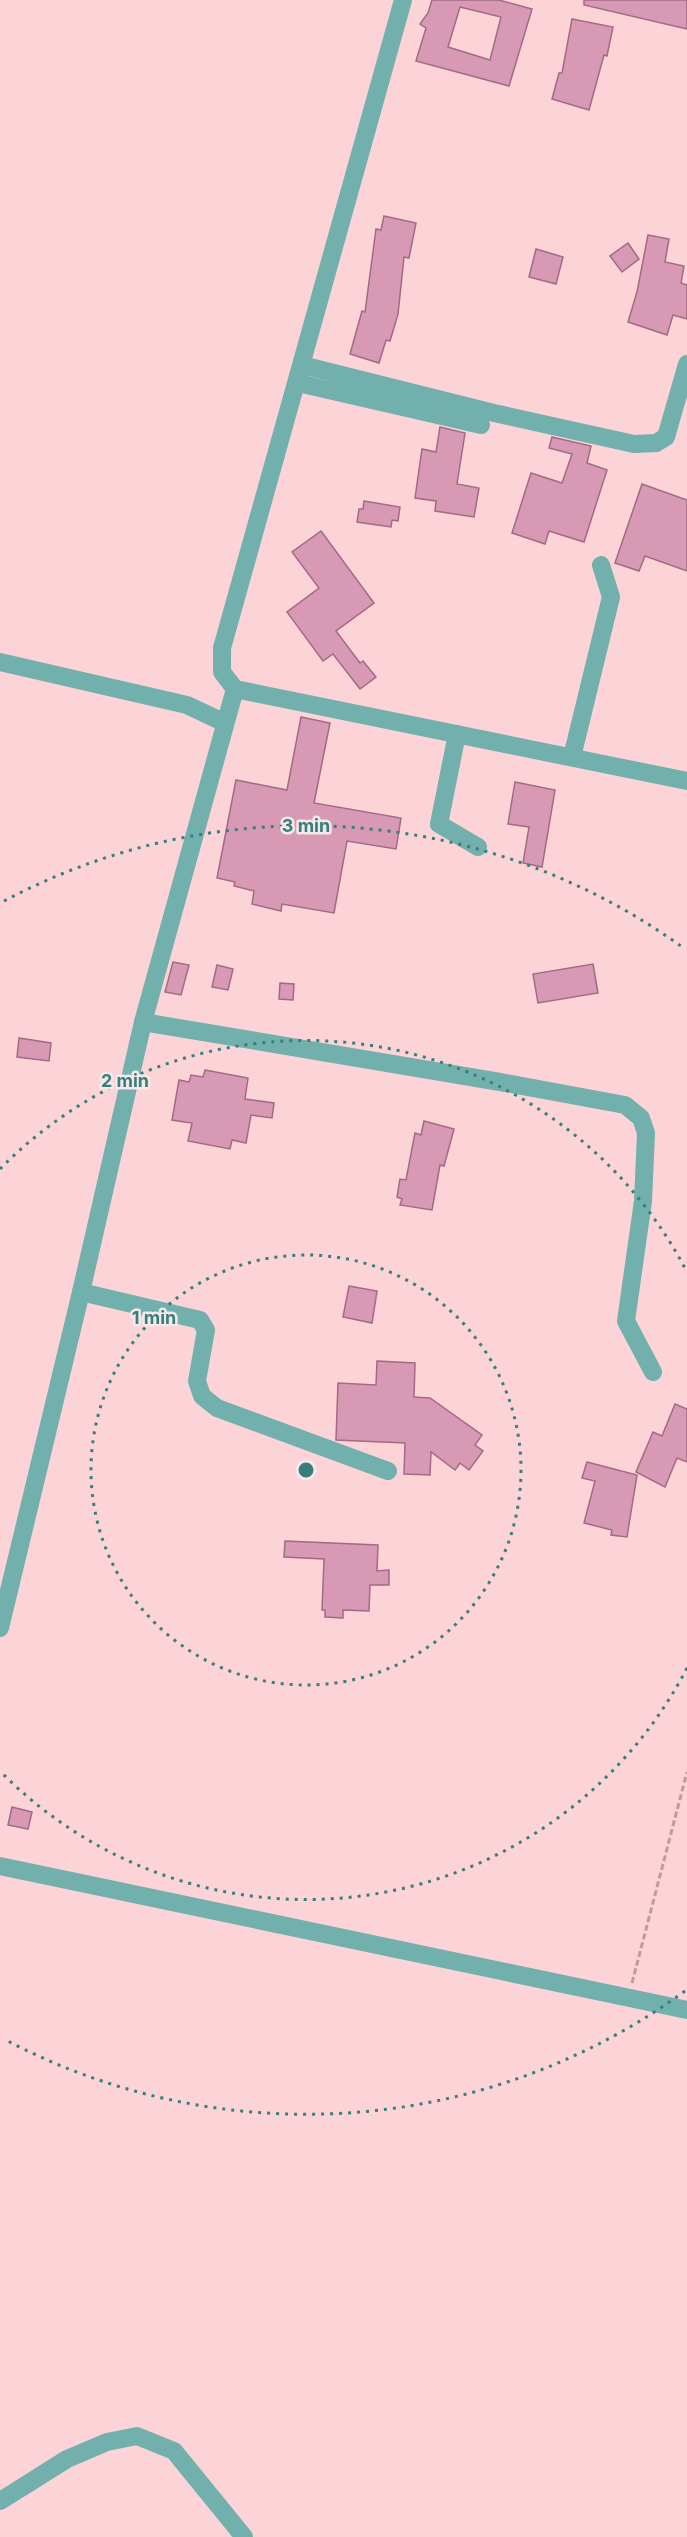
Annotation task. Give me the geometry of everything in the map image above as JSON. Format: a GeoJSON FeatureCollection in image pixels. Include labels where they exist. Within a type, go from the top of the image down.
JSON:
{"type":"FeatureCollection","features":[{"type":"Feature","properties":{"kind":"street"},"geometry":{"type":"LineString","coordinates":[[403,0],[222,648],[222,672],[235,689],[687,781]]}},
{"type":"Feature","properties":{"kind":"street"},"geometry":{"type":"LineString","coordinates":[[300,374],[634,444],[656,443],[666,437],[687,364]]}},
{"type":"Feature","properties":{"kind":"street"},"geometry":{"type":"LineString","coordinates":[[300,374],[481,425]]}},
{"type":"Feature","properties":{"kind":"street"},"geometry":{"type":"LineString","coordinates":[[572,757],[611,597],[601,566]]}},
{"type":"Feature","properties":{"kind":"street"},"geometry":{"type":"LineString","coordinates":[[0,662],[187,705],[225,723]]}},
{"type":"Feature","properties":{"kind":"street"},"geometry":{"type":"LineString","coordinates":[[0,1628],[143,1022],[235,689]]}},
{"type":"Feature","properties":{"kind":"street"},"geometry":{"type":"LineString","coordinates":[[457,734],[439,824],[478,847]]}},
{"type":"Feature","properties":{"kind":"street"},"geometry":{"type":"LineString","coordinates":[[143,1022],[625,1105],[641,1118],[646,1132],[643,1201],[626,1321],[653,1371]]}},
{"type":"Feature","properties":{"kind":"street"},"geometry":{"type":"LineString","coordinates":[[81,1292],[200,1320],[206,1330],[197,1381],[202,1396],[217,1408],[388,1471]]}},
{"type":"Feature","properties":{"kind":"street"},"geometry":{"type":"LineString","coordinates":[[0,1866],[687,2010]]}},
{"type":"Feature","properties":{"kind":"street"},"geometry":{"type":"LineString","coordinates":[[0,2501],[67,2459],[107,2442],[137,2436],[174,2451],[244,2537]]}},
{"type":"Feature","properties":{"kind":"path"},"geometry":{"type":"LineString","coordinates":[[628,1997],[687,1773]]}},
{"type":"Feature","properties":{"kind":"building"},"geometry":{"type":"Polygon","coordinates":[[[432,0],[499,0],[532,9],[509,86],[416,61],[426,28],[420,24],[428,13],[432,0]],[[460,7],[448,47],[490,60],[501,17],[460,7]]]}},
{"type":"Feature","properties":{"kind":"building"},"geometry":{"type":"Polygon","coordinates":[[[584,0],[687,0],[687,29],[584,5],[584,0]]]}},
{"type":"Feature","properties":{"kind":"building"},"geometry":{"type":"Polygon","coordinates":[[[572,19],[613,27],[607,56],[604,55],[589,110],[552,99],[559,73],[562,73],[572,19]]]}},
{"type":"Feature","properties":{"kind":"building"},"geometry":{"type":"Polygon","coordinates":[[[384,216],[416,223],[409,258],[404,257],[398,314],[390,341],[386,340],[379,363],[350,354],[362,311],[365,312],[376,229],[381,230],[384,216]]]}},
{"type":"Feature","properties":{"kind":"building"},"geometry":{"type":"Polygon","coordinates":[[[648,235],[669,239],[665,262],[684,266],[681,283],[687,285],[687,319],[673,315],[667,335],[628,322],[637,292],[648,235]]]}},
{"type":"Feature","properties":{"kind":"building"},"geometry":{"type":"Polygon","coordinates":[[[628,243],[639,259],[622,272],[610,256],[628,243]]]}},
{"type":"Feature","properties":{"kind":"building"},"geometry":{"type":"Polygon","coordinates":[[[536,249],[563,257],[556,284],[529,277],[536,249]]]}},
{"type":"Feature","properties":{"kind":"building"},"geometry":{"type":"Polygon","coordinates":[[[440,427],[465,433],[457,484],[479,488],[474,517],[435,511],[436,501],[415,498],[422,449],[436,452],[440,427]]]}},
{"type":"Feature","properties":{"kind":"building"},"geometry":{"type":"Polygon","coordinates":[[[552,437],[591,446],[587,463],[607,470],[584,542],[549,531],[545,544],[512,533],[531,473],[562,483],[572,454],[549,448],[552,437]]]}},
{"type":"Feature","properties":{"kind":"building"},"geometry":{"type":"Polygon","coordinates":[[[642,484],[687,500],[687,571],[645,556],[639,571],[615,563],[642,484]]]}},
{"type":"Feature","properties":{"kind":"building"},"geometry":{"type":"Polygon","coordinates":[[[364,501],[400,507],[398,521],[392,520],[391,527],[357,522],[359,509],[363,509],[364,501]]]}},
{"type":"Feature","properties":{"kind":"building"},"geometry":{"type":"Polygon","coordinates":[[[321,531],[374,603],[336,631],[360,663],[363,661],[376,677],[360,689],[333,654],[323,661],[287,612],[319,588],[292,552],[321,531]]]}},
{"type":"Feature","properties":{"kind":"building"},"geometry":{"type":"Polygon","coordinates":[[[301,717],[330,723],[314,803],[401,818],[396,849],[347,841],[334,913],[282,904],[281,911],[252,904],[254,891],[234,886],[235,882],[217,878],[236,780],[287,790],[301,717]]]}},
{"type":"Feature","properties":{"kind":"building"},"geometry":{"type":"Polygon","coordinates":[[[515,782],[555,790],[542,867],[523,863],[529,827],[508,824],[515,782]]]}},
{"type":"Feature","properties":{"kind":"building"},"geometry":{"type":"Polygon","coordinates":[[[173,962],[189,965],[181,995],[165,992],[173,962]]]}},
{"type":"Feature","properties":{"kind":"building"},"geometry":{"type":"Polygon","coordinates":[[[593,964],[598,993],[538,1003],[533,974],[593,964]]]}},
{"type":"Feature","properties":{"kind":"building"},"geometry":{"type":"Polygon","coordinates":[[[217,965],[233,969],[228,990],[212,987],[217,965]]]}},
{"type":"Feature","properties":{"kind":"building"},"geometry":{"type":"Polygon","coordinates":[[[280,983],[294,984],[293,1000],[279,999],[280,983]]]}},
{"type":"Feature","properties":{"kind":"building"},"geometry":{"type":"Polygon","coordinates":[[[19,1038],[51,1043],[49,1061],[17,1057],[19,1038]]]}},
{"type":"Feature","properties":{"kind":"building"},"geometry":{"type":"Polygon","coordinates":[[[205,1070],[248,1078],[245,1099],[274,1103],[272,1118],[251,1115],[246,1143],[232,1140],[230,1149],[188,1141],[192,1123],[172,1120],[179,1080],[189,1082],[191,1075],[203,1077],[205,1070]]]}},
{"type":"Feature","properties":{"kind":"building"},"geometry":{"type":"Polygon","coordinates":[[[424,1121],[454,1129],[444,1166],[440,1165],[432,1210],[400,1205],[402,1199],[397,1197],[400,1179],[406,1180],[415,1133],[421,1135],[424,1121]]]}},
{"type":"Feature","properties":{"kind":"building"},"geometry":{"type":"Polygon","coordinates":[[[349,1286],[377,1291],[372,1323],[343,1317],[349,1286]]]}},
{"type":"Feature","properties":{"kind":"building"},"geometry":{"type":"Polygon","coordinates":[[[377,1361],[415,1363],[414,1397],[430,1398],[482,1435],[475,1445],[483,1451],[469,1470],[460,1463],[455,1470],[431,1452],[430,1475],[404,1474],[405,1443],[336,1440],[338,1383],[376,1385],[377,1361]]]}},
{"type":"Feature","properties":{"kind":"building"},"geometry":{"type":"Polygon","coordinates":[[[675,1404],[687,1409],[687,1462],[677,1458],[665,1487],[636,1472],[653,1432],[662,1436],[675,1404]]]}},
{"type":"Feature","properties":{"kind":"building"},"geometry":{"type":"Polygon","coordinates":[[[587,1462],[637,1475],[627,1537],[611,1535],[612,1530],[584,1523],[595,1481],[582,1478],[587,1462]]]}},
{"type":"Feature","properties":{"kind":"building"},"geometry":{"type":"Polygon","coordinates":[[[285,1541],[378,1545],[377,1571],[389,1570],[389,1585],[370,1585],[369,1611],[343,1610],[343,1618],[325,1617],[325,1610],[322,1610],[324,1559],[284,1557],[285,1541]]]}},
{"type":"Feature","properties":{"kind":"building"},"geometry":{"type":"Polygon","coordinates":[[[12,1807],[32,1812],[28,1829],[8,1825],[12,1807]]]}}]}
